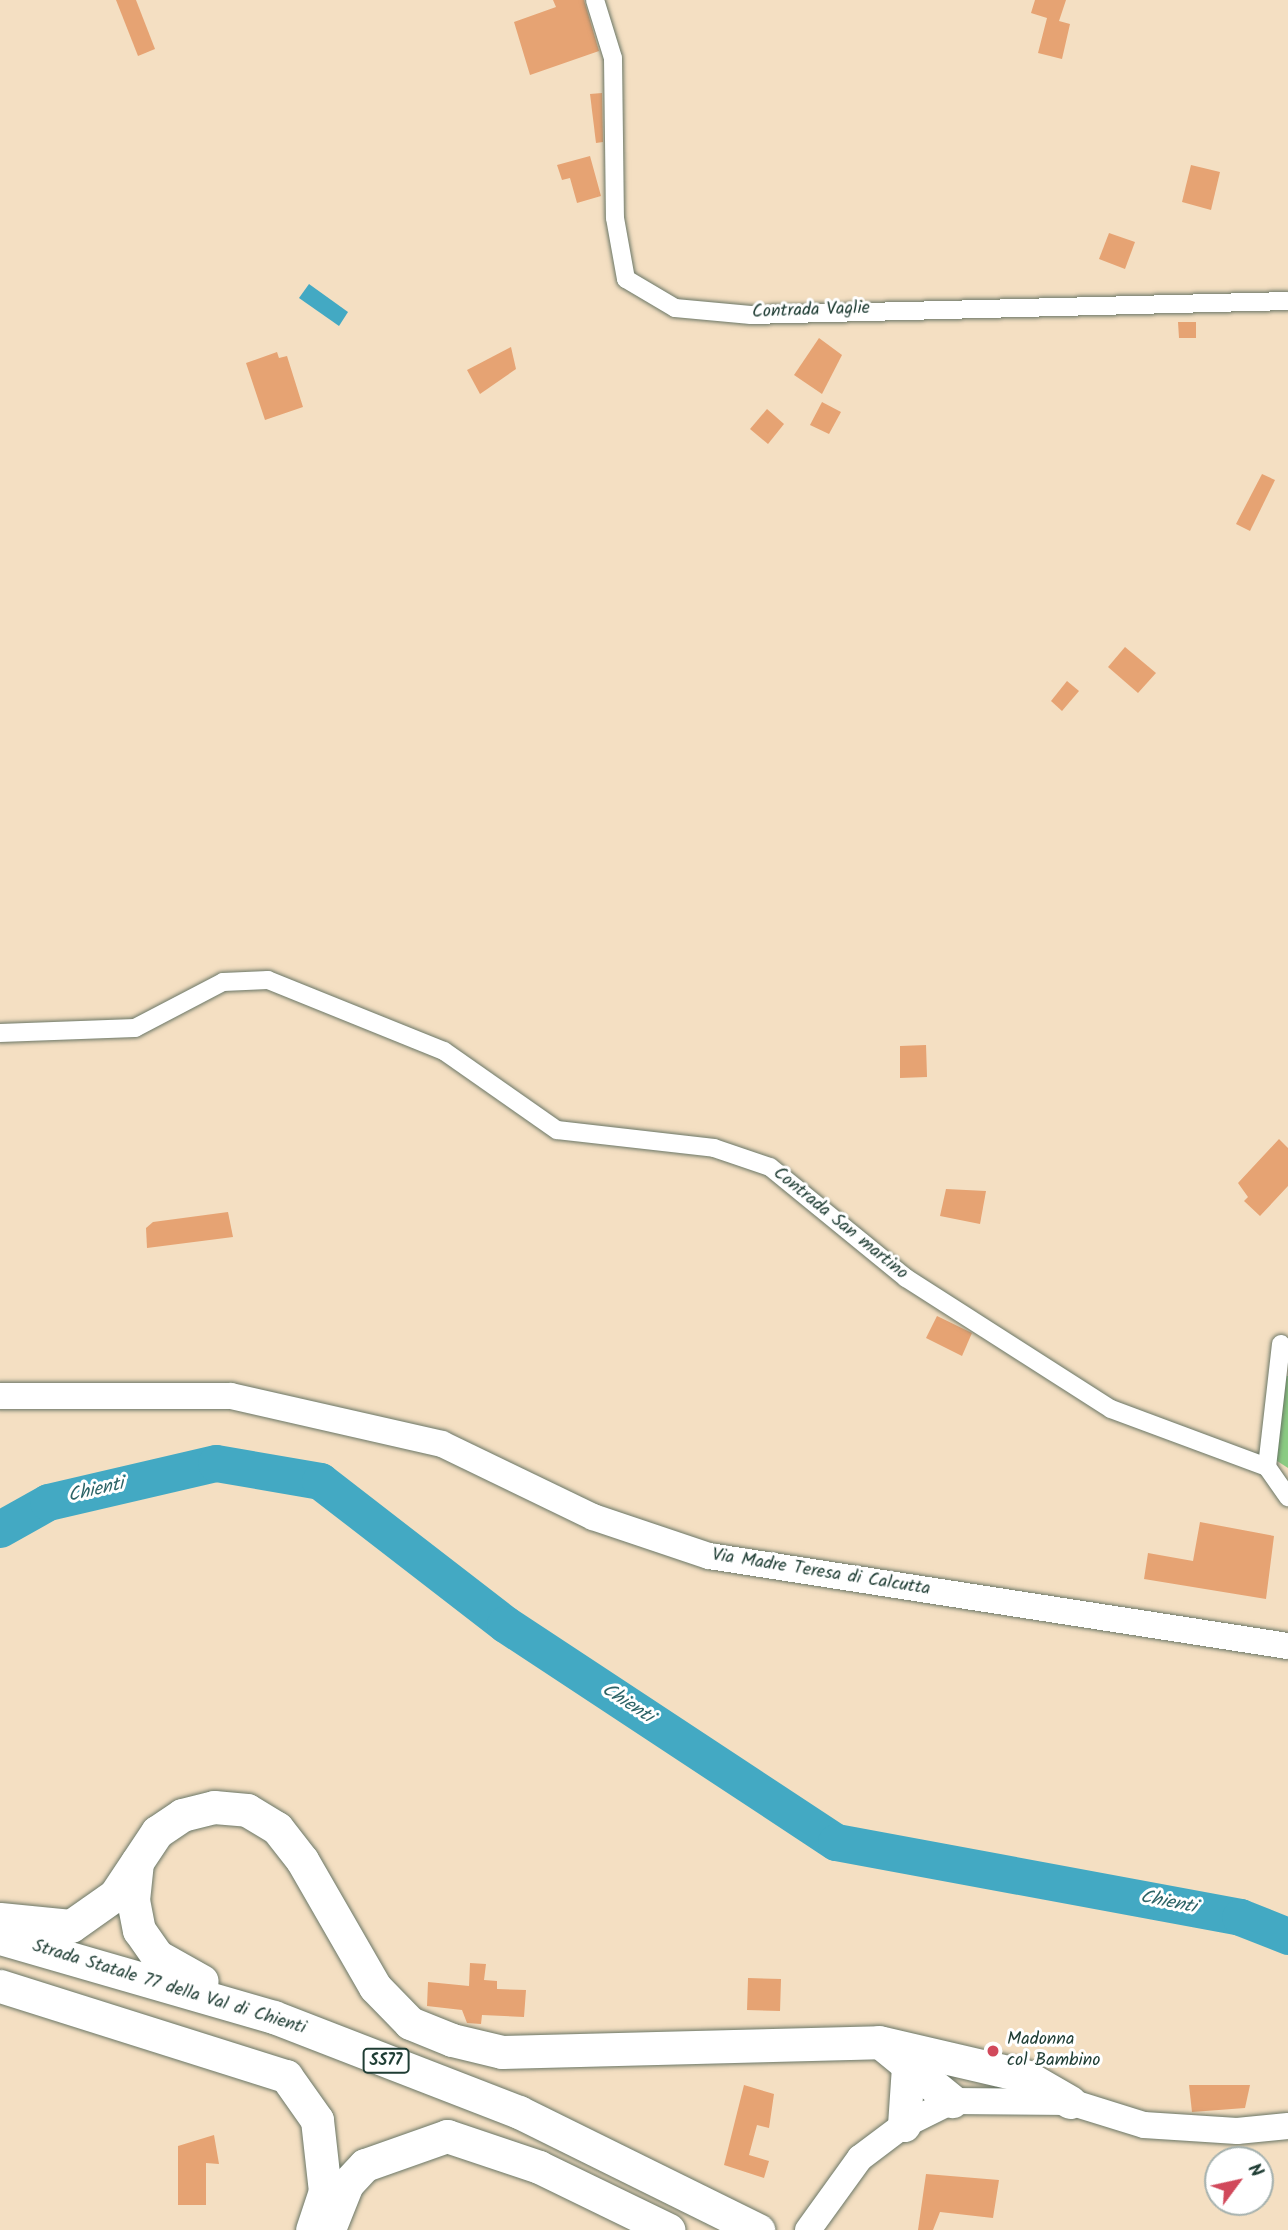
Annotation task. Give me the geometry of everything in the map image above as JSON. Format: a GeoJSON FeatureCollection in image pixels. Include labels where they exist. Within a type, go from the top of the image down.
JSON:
{"type":"FeatureCollection","features":[{"type":"Feature","properties":{"kind":"highway"},"geometry":{"type":"LineString","coordinates":[[0,1919],[71,1926],[115,1895],[138,1856],[182,1815],[214,1807],[247,1810],[267,1822],[302,1860],[375,1987],[410,2023],[452,2040],[502,2052],[879,2042],[940,2053],[1026,2076],[1070,2102]]}},
{"type":"Feature","properties":{"kind":"highway"},"geometry":{"type":"LineString","coordinates":[[138,1856],[133,1900],[139,1930],[157,1956],[187,1976],[527,2099],[618,2142],[671,2187]]}},
{"type":"Feature","properties":{"kind":"highway","name":"Strada Statale 77 della Val di Chienti"},"geometry":{"type":"LineString","coordinates":[[0,1938],[274,2017],[519,2112],[756,2229]]}},
{"type":"Feature","properties":{"kind":"highway","name":"Strada Statale 77 della Val di Chienti"},"geometry":{"type":"LineString","coordinates":[[0,1957],[297,2045],[488,2119],[720,2230]]}},
{"type":"Feature","properties":{"kind":"highway"},"geometry":{"type":"LineString","coordinates":[[0,1986],[286,2076],[317,2120],[325,2190],[312,2230]]}},
{"type":"Feature","properties":{"kind":"highway"},"geometry":{"type":"LineString","coordinates":[[879,2042],[952,2101]]}},
{"type":"Feature","properties":{"kind":"highway"},"geometry":{"type":"LineString","coordinates":[[940,2053],[951,2072],[952,2101]]}},
{"type":"Feature","properties":{"kind":"highway"},"geometry":{"type":"LineString","coordinates":[[904,2125],[908,2067]]}},
{"type":"Feature","properties":{"kind":"highway"},"geometry":{"type":"LineString","coordinates":[[329,2230],[347,2183],[365,2165],[447,2136],[539,2167],[669,2230]]}},
{"type":"Feature","properties":{"kind":"main road","name":"Via Madre Teresa di Calcutta"},"geometry":{"type":"LineString","coordinates":[[0,1396],[231,1396],[442,1444],[593,1517],[709,1556],[1288,1646]]}},
{"type":"Feature","properties":{"kind":"main road"},"geometry":{"type":"LineString","coordinates":[[808,2230],[860,2158],[904,2125],[952,2101],[1070,2102],[1144,2125],[1237,2131],[1288,2126]]}},
{"type":"Feature","properties":{"kind":"street","name":"Contrada Vaglie"},"geometry":{"type":"LineString","coordinates":[[594,0],[613,58],[615,218],[626,279],[675,308],[751,314],[1288,301]]}},
{"type":"Feature","properties":{"kind":"street","name":"Contrada San martino"},"geometry":{"type":"LineString","coordinates":[[0,1033],[135,1028],[223,982],[268,981],[444,1051],[557,1130],[714,1148],[770,1167],[906,1278],[1111,1409],[1267,1467]]}},
{"type":"Feature","properties":{"kind":"street"},"geometry":{"type":"LineString","coordinates":[[1281,1344],[1267,1467],[1288,1497]]}},
{"type":"Feature","properties":{"kind":"green space"},"geometry":{"type":"Polygon","coordinates":[[[1285,1376],[1288,1376],[1288,1468],[1271,1457],[1285,1376]]]}},
{"type":"Feature","properties":{"kind":"water"},"geometry":{"type":"Polygon","coordinates":[[[309,284],[348,312],[339,326],[299,298],[309,284]]]}},
{"type":"Feature","properties":{"kind":"building"},"geometry":{"type":"Polygon","coordinates":[[[116,0],[136,0],[155,49],[138,56],[116,0]]]}},
{"type":"Feature","properties":{"kind":"building"},"geometry":{"type":"Polygon","coordinates":[[[553,0],[584,0],[599,51],[530,75],[514,22],[556,7],[553,0]]]}},
{"type":"Feature","properties":{"kind":"building"},"geometry":{"type":"Polygon","coordinates":[[[1035,0],[1066,0],[1059,21],[1070,24],[1062,59],[1038,53],[1047,18],[1031,13],[1035,0]]]}},
{"type":"Feature","properties":{"kind":"building"},"geometry":{"type":"Polygon","coordinates":[[[602,93],[603,142],[596,143],[590,94],[602,93]]]}},
{"type":"Feature","properties":{"kind":"building"},"geometry":{"type":"Polygon","coordinates":[[[590,156],[601,196],[577,203],[570,178],[562,180],[557,165],[590,156]]]}},
{"type":"Feature","properties":{"kind":"building"},"geometry":{"type":"Polygon","coordinates":[[[1191,165],[1220,172],[1211,210],[1182,202],[1191,165]]]}},
{"type":"Feature","properties":{"kind":"building"},"geometry":{"type":"Polygon","coordinates":[[[1109,233],[1135,242],[1125,269],[1099,259],[1109,233]]]}},
{"type":"Feature","properties":{"kind":"building"},"geometry":{"type":"Polygon","coordinates":[[[1178,322],[1196,322],[1196,338],[1179,338],[1178,322]]]}},
{"type":"Feature","properties":{"kind":"building"},"geometry":{"type":"Polygon","coordinates":[[[819,338],[842,355],[822,394],[794,375],[819,338]]]}},
{"type":"Feature","properties":{"kind":"building"},"geometry":{"type":"Polygon","coordinates":[[[511,347],[516,369],[480,394],[467,370],[511,347]]]}},
{"type":"Feature","properties":{"kind":"building"},"geometry":{"type":"Polygon","coordinates":[[[277,352],[279,358],[287,356],[303,407],[265,420],[246,363],[277,352]]]}},
{"type":"Feature","properties":{"kind":"building"},"geometry":{"type":"Polygon","coordinates":[[[822,402],[841,412],[829,434],[810,425],[822,402]]]}},
{"type":"Feature","properties":{"kind":"building"},"geometry":{"type":"Polygon","coordinates":[[[767,409],[784,424],[768,444],[750,429],[767,409]]]}},
{"type":"Feature","properties":{"kind":"building"},"geometry":{"type":"Polygon","coordinates":[[[1262,474],[1275,480],[1250,531],[1236,524],[1262,474]]]}},
{"type":"Feature","properties":{"kind":"building"},"geometry":{"type":"Polygon","coordinates":[[[1125,647],[1156,673],[1138,693],[1108,667],[1125,647]]]}},
{"type":"Feature","properties":{"kind":"building"},"geometry":{"type":"Polygon","coordinates":[[[1067,681],[1079,691],[1062,711],[1051,701],[1067,681]]]}},
{"type":"Feature","properties":{"kind":"building"},"geometry":{"type":"Polygon","coordinates":[[[926,1045],[927,1077],[900,1078],[900,1046],[926,1045]]]}},
{"type":"Feature","properties":{"kind":"building"},"geometry":{"type":"Polygon","coordinates":[[[1279,1139],[1288,1148],[1288,1186],[1260,1216],[1244,1201],[1248,1197],[1238,1183],[1279,1139]]]}},
{"type":"Feature","properties":{"kind":"building"},"geometry":{"type":"Polygon","coordinates":[[[946,1189],[986,1191],[980,1224],[940,1216],[946,1189]]]}},
{"type":"Feature","properties":{"kind":"building"},"geometry":{"type":"Polygon","coordinates":[[[228,1212],[233,1237],[147,1248],[146,1228],[153,1222],[228,1212]]]}},
{"type":"Feature","properties":{"kind":"building"},"geometry":{"type":"Polygon","coordinates":[[[937,1316],[972,1333],[962,1356],[926,1338],[937,1316]]]}},
{"type":"Feature","properties":{"kind":"building"},"geometry":{"type":"Polygon","coordinates":[[[1200,1522],[1274,1536],[1266,1599],[1144,1579],[1148,1553],[1193,1561],[1200,1522]]]}},
{"type":"Feature","properties":{"kind":"building"},"geometry":{"type":"Polygon","coordinates":[[[470,1963],[486,1964],[484,1980],[497,1981],[497,1989],[526,1990],[524,2017],[482,2015],[481,2024],[467,2023],[462,2010],[427,2006],[428,1982],[469,1986],[470,1963]]]}},
{"type":"Feature","properties":{"kind":"building"},"geometry":{"type":"Polygon","coordinates":[[[748,1978],[781,1979],[780,2011],[747,2010],[748,1978]]]}},
{"type":"Feature","properties":{"kind":"building"},"geometry":{"type":"Polygon","coordinates":[[[744,2085],[774,2094],[769,2128],[757,2125],[749,2155],[769,2161],[764,2178],[724,2165],[744,2085]]]}},
{"type":"Feature","properties":{"kind":"building"},"geometry":{"type":"Polygon","coordinates":[[[1189,2085],[1250,2085],[1245,2108],[1192,2112],[1189,2085]]]}},
{"type":"Feature","properties":{"kind":"building"},"geometry":{"type":"Polygon","coordinates":[[[214,2135],[219,2164],[206,2163],[206,2205],[178,2205],[178,2146],[214,2135]]]}},
{"type":"Feature","properties":{"kind":"building"},"geometry":{"type":"Polygon","coordinates":[[[926,2174],[999,2180],[993,2218],[940,2212],[933,2230],[918,2230],[926,2174]]]}},
{"type":"Feature","properties":{"kind":"waterway","name":"Chienti"},"geometry":{"type":"LineString","coordinates":[[0,1529],[48,1502],[216,1463],[320,1481],[505,1624],[836,1842],[1240,1917],[1288,1936]]}},
{"type":"Feature","properties":{"kind":"place","name":"Madonna col Bambino"},"geometry":{"type":"Point","coordinates":[993,2051]}}]}
